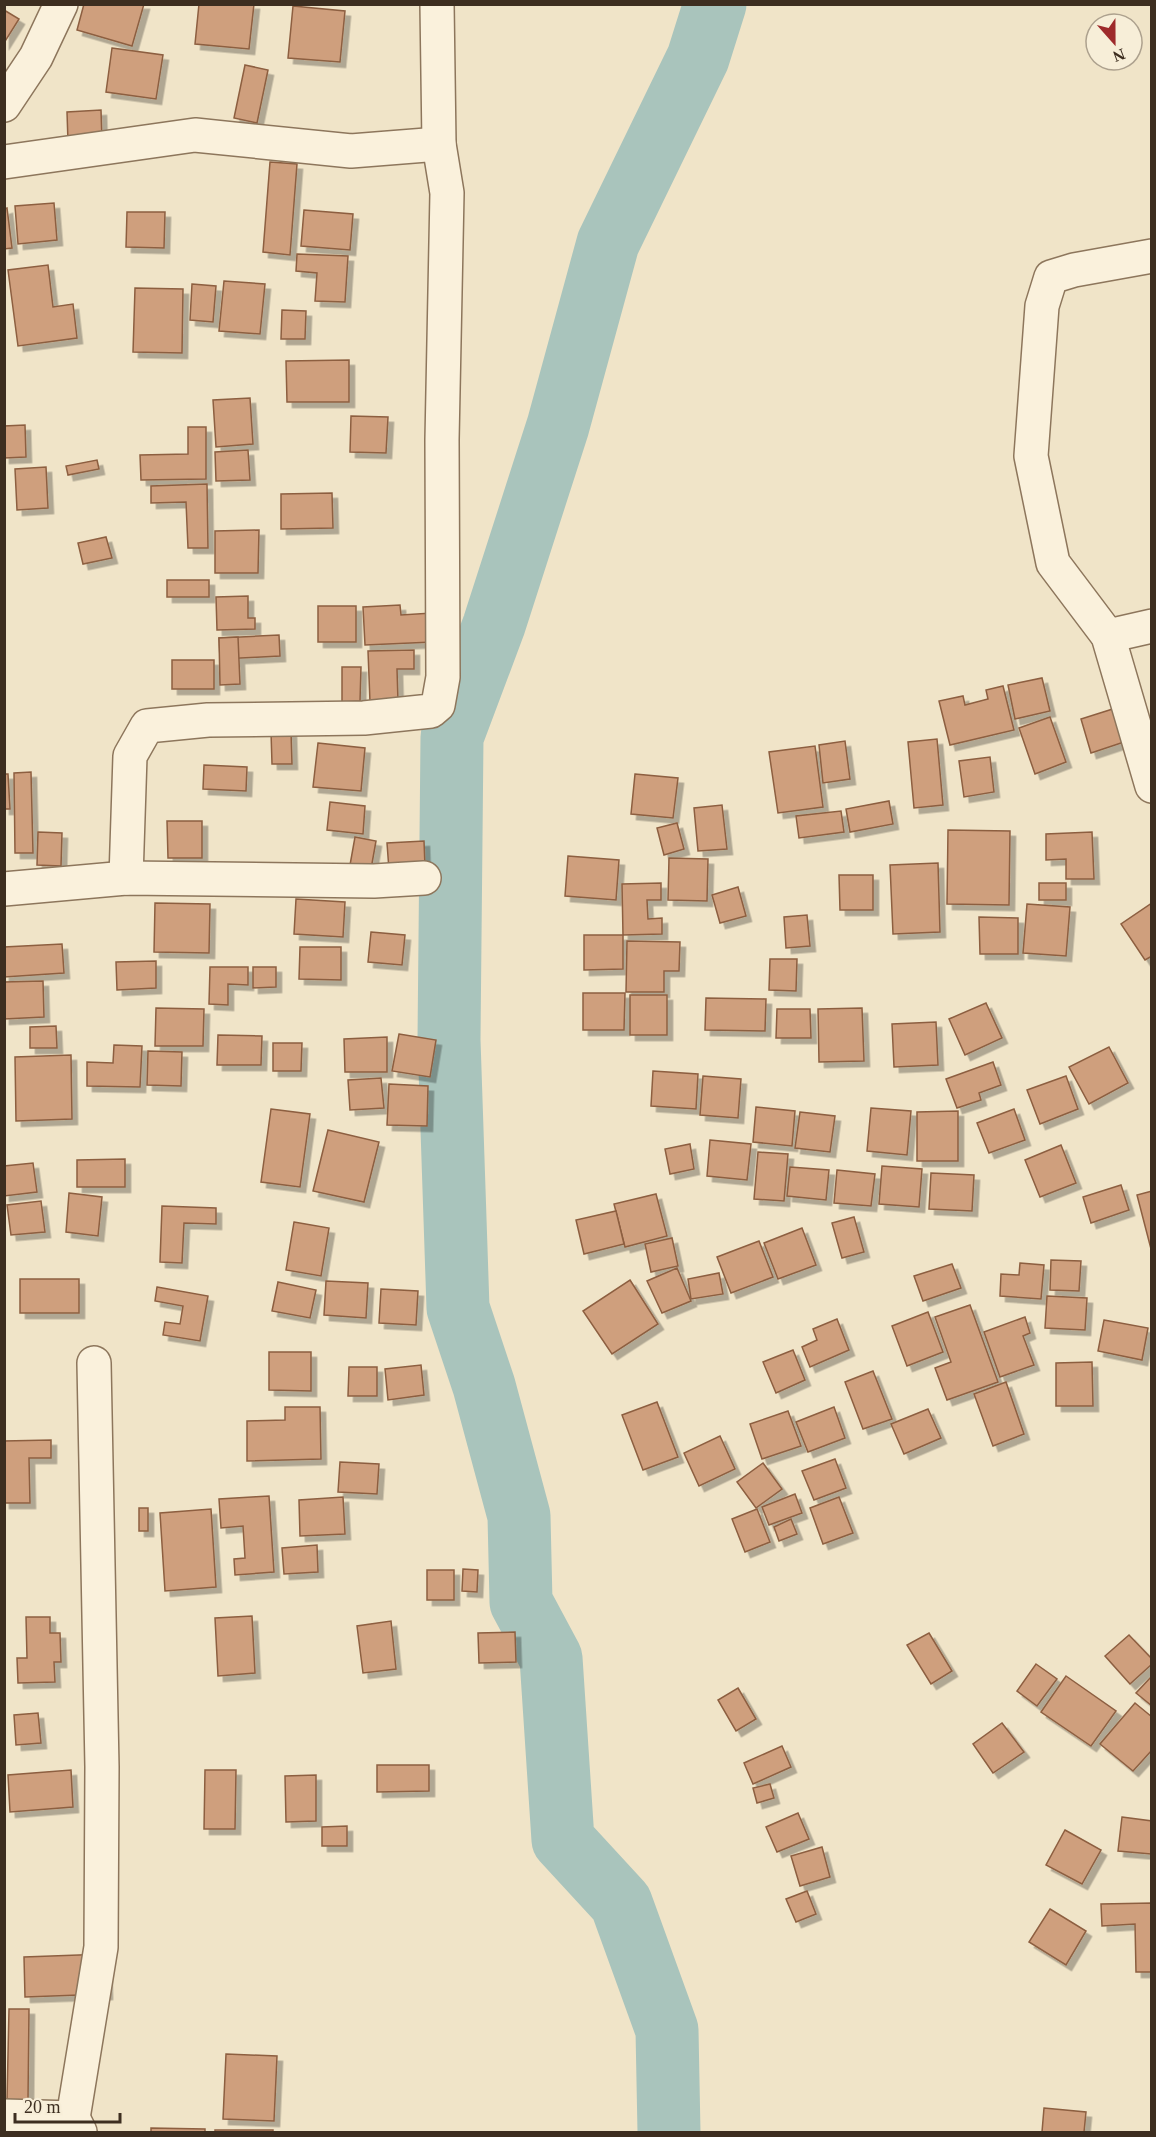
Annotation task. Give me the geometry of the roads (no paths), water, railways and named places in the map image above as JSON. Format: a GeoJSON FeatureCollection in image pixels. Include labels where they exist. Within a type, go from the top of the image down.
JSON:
{"type":"FeatureCollection","features":[{"type":"Feature","properties":{"kind":"street"},"geometry":{"type":"LineString","coordinates":[[4,105],[36,57],[61,4]]}},
{"type":"Feature","properties":{"kind":"street"},"geometry":{"type":"LineString","coordinates":[[126,878],[130,756],[147,726],[208,720],[364,718],[430,711],[438,705],[443,677],[442,440],[447,193],[439,144],[436,4]]}},
{"type":"Feature","properties":{"kind":"street"},"geometry":{"type":"LineString","coordinates":[[4,162],[195,135],[351,151],[439,144]]}},
{"type":"Feature","properties":{"kind":"street"},"geometry":{"type":"LineString","coordinates":[[1152,255],[1074,270],[1051,277],[1042,306],[1031,456],[1053,563],[1108,636],[1152,786]]}},
{"type":"Feature","properties":{"kind":"street"},"geometry":{"type":"LineString","coordinates":[[1108,636],[1152,626]]}},
{"type":"Feature","properties":{"kind":"street"},"geometry":{"type":"LineString","coordinates":[[4,889],[126,878],[374,881],[424,878]]}},
{"type":"Feature","properties":{"kind":"street"},"geometry":{"type":"LineString","coordinates":[[4,2116],[76,2128],[101,1947],[101,1755],[94,1363]]}},
{"type":"Feature","properties":{"kind":"waterway"},"geometry":{"type":"LineString","coordinates":[[669,2132],[667,2030],[621,1903],[563,1840],[551,1658],[521,1602],[519,1516],[484,1386],[458,1308],[449,1040],[452,737],[494,625],[558,426],[608,243],[698,58],[715,4]]}}]}
